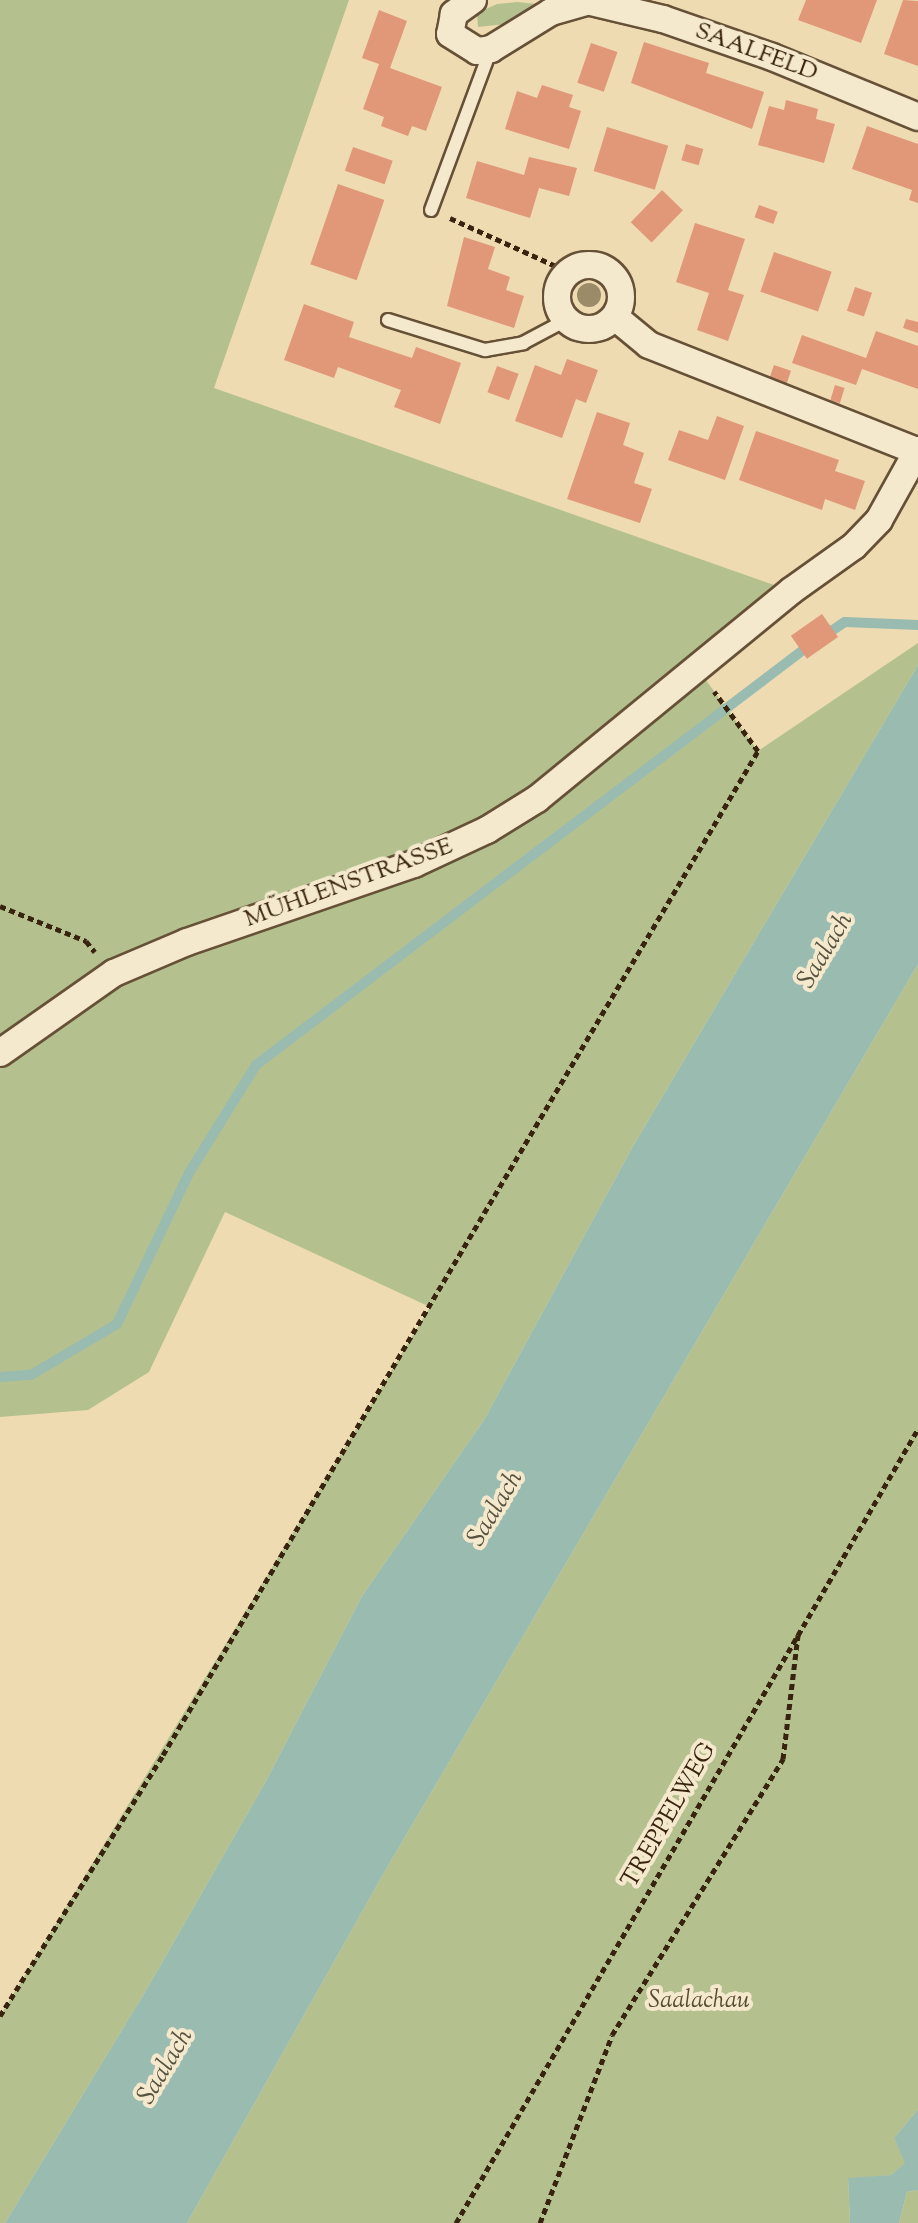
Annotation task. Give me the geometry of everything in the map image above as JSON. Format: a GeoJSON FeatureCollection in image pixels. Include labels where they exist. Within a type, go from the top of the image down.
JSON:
{"type":"FeatureCollection","features":[{"type":"Feature","properties":{"kind":"street"},"geometry":{"type":"LineString","coordinates":[[473,0],[454,14],[450,34],[466,48],[491,49]]}},
{"type":"Feature","properties":{"kind":"street","name":"SAALFELD"},"geometry":{"type":"LineString","coordinates":[[491,49],[535,20],[586,0],[663,19],[772,57],[918,117]]}},
{"type":"Feature","properties":{"kind":"street"},"geometry":{"type":"LineString","coordinates":[[591,264],[612,274],[622,295],[615,317],[587,329],[566,320],[557,298],[569,272],[591,264]]}},
{"type":"Feature","properties":{"kind":"street"},"geometry":{"type":"LineString","coordinates":[[615,317],[649,345],[918,451]]}},
{"type":"Feature","properties":{"kind":"street","name":"MÜHLENSTRASSE"},"geometry":{"type":"LineString","coordinates":[[0,1053],[114,973],[187,942],[414,864],[487,830],[537,799],[791,591],[854,546],[879,520],[918,451]]}},
{"type":"Feature","properties":{"kind":"lane"},"geometry":{"type":"LineString","coordinates":[[431,210],[491,49]]}},
{"type":"Feature","properties":{"kind":"lane"},"geometry":{"type":"LineString","coordinates":[[388,320],[485,350],[523,343],[566,320]]}},
{"type":"Feature","properties":{"kind":"path"},"geometry":{"type":"LineString","coordinates":[[431,210],[569,272]]}},
{"type":"Feature","properties":{"kind":"path"},"geometry":{"type":"LineString","coordinates":[[0,2016],[163,1755],[758,751],[697,668]]}},
{"type":"Feature","properties":{"kind":"path"},"geometry":{"type":"LineString","coordinates":[[0,906],[86,941],[114,973]]}},
{"type":"Feature","properties":{"kind":"path","name":"TREPPELWEG"},"geometry":{"type":"LineString","coordinates":[[456,2223],[918,1429]]}},
{"type":"Feature","properties":{"kind":"path"},"geometry":{"type":"LineString","coordinates":[[540,2223],[612,2035],[783,1759],[799,1632]]}},
{"type":"Feature","properties":{"kind":"green space"},"geometry":{"type":"Polygon","coordinates":[[[0,0],[349,0],[214,388],[791,591],[697,668],[758,751],[918,643],[918,665],[632,1148],[484,1420],[362,1596],[266,1781],[148,1987],[5,2223],[0,2223],[0,2016],[430,1307],[225,1212],[149,1372],[88,1410],[0,1417],[0,0]]]}},
{"type":"Feature","properties":{"kind":"green space"},"geometry":{"type":"Polygon","coordinates":[[[497,4],[537,4],[506,24],[478,27],[477,13],[497,4]]]}},
{"type":"Feature","properties":{"kind":"green space","name":"Saalachau"},"geometry":{"type":"Polygon","coordinates":[[[918,964],[918,2109],[894,2138],[906,2163],[891,2175],[848,2179],[850,2223],[187,2223],[385,1871],[918,964]]]}},
{"type":"Feature","properties":{"kind":"green space"},"geometry":{"type":"Polygon","coordinates":[[[918,2190],[918,2223],[899,2223],[907,2192],[918,2190]]]}},
{"type":"Feature","properties":{"kind":"water","name":"Saalach"},"geometry":{"type":"Polygon","coordinates":[[[918,665],[918,964],[385,1871],[187,2223],[5,2223],[148,1987],[266,1781],[362,1596],[484,1420],[632,1148],[918,665]]]}},
{"type":"Feature","properties":{"kind":"water"},"geometry":{"type":"Polygon","coordinates":[[[918,2109],[918,2190],[907,2192],[899,2223],[850,2223],[848,2178],[891,2175],[905,2163],[894,2138],[918,2109]]]}},
{"type":"Feature","properties":{"kind":"building"},"geometry":{"type":"Polygon","coordinates":[[[806,0],[877,0],[861,43],[798,20],[806,0]]]}},
{"type":"Feature","properties":{"kind":"building"},"geometry":{"type":"Polygon","coordinates":[[[903,0],[918,1],[918,66],[884,54],[903,0]]]}},
{"type":"Feature","properties":{"kind":"building"},"geometry":{"type":"Polygon","coordinates":[[[379,10],[407,21],[390,68],[442,87],[426,131],[412,126],[408,136],[381,126],[384,117],[363,109],[379,64],[362,58],[379,10]]]}},
{"type":"Feature","properties":{"kind":"building"},"geometry":{"type":"Polygon","coordinates":[[[644,42],[709,63],[706,73],[764,92],[752,129],[631,83],[644,42]]]}},
{"type":"Feature","properties":{"kind":"building"},"geometry":{"type":"Polygon","coordinates":[[[591,43],[617,52],[604,92],[577,83],[591,43]]]}},
{"type":"Feature","properties":{"kind":"building"},"geometry":{"type":"Polygon","coordinates":[[[542,85],[573,95],[569,107],[581,111],[569,149],[505,129],[517,91],[537,98],[542,85]]]}},
{"type":"Feature","properties":{"kind":"building"},"geometry":{"type":"Polygon","coordinates":[[[786,100],[818,109],[816,119],[835,124],[824,163],[758,145],[769,106],[784,110],[786,100]]]}},
{"type":"Feature","properties":{"kind":"building"},"geometry":{"type":"Polygon","coordinates":[[[867,126],[918,144],[918,203],[909,200],[912,190],[852,169],[867,126]]]}},
{"type":"Feature","properties":{"kind":"building"},"geometry":{"type":"Polygon","coordinates":[[[607,127],[668,146],[655,190],[594,171],[607,127]]]}},
{"type":"Feature","properties":{"kind":"building"},"geometry":{"type":"Polygon","coordinates":[[[686,144],[703,149],[699,165],[681,160],[686,144]]]}},
{"type":"Feature","properties":{"kind":"building"},"geometry":{"type":"Polygon","coordinates":[[[353,147],[393,161],[385,184],[345,171],[353,147]]]}},
{"type":"Feature","properties":{"kind":"building"},"geometry":{"type":"Polygon","coordinates":[[[529,157],[577,168],[569,196],[539,188],[530,218],[466,198],[477,161],[524,175],[529,157]]]}},
{"type":"Feature","properties":{"kind":"building"},"geometry":{"type":"Polygon","coordinates":[[[338,184],[384,200],[357,280],[310,264],[338,184]]]}},
{"type":"Feature","properties":{"kind":"building"},"geometry":{"type":"Polygon","coordinates":[[[662,190],[683,210],[652,243],[631,222],[662,190]]]}},
{"type":"Feature","properties":{"kind":"building"},"geometry":{"type":"Polygon","coordinates":[[[759,205],[778,212],[773,224],[755,217],[759,205]]]}},
{"type":"Feature","properties":{"kind":"building"},"geometry":{"type":"Polygon","coordinates":[[[695,223],[745,239],[728,290],[744,295],[728,341],[697,330],[709,293],[676,282],[695,223]]]}},
{"type":"Feature","properties":{"kind":"building"},"geometry":{"type":"Polygon","coordinates":[[[464,237],[495,247],[488,269],[510,277],[506,290],[524,296],[514,328],[447,306],[464,237]]]}},
{"type":"Feature","properties":{"kind":"building"},"geometry":{"type":"Polygon","coordinates":[[[774,252],[832,272],[818,312],[760,292],[774,252]]]}},
{"type":"Feature","properties":{"kind":"building"},"geometry":{"type":"Polygon","coordinates":[[[855,287],[872,293],[864,316],[847,311],[855,287]]]}},
{"type":"Feature","properties":{"kind":"building"},"geometry":{"type":"Polygon","coordinates":[[[304,304],[354,322],[349,337],[412,358],[416,347],[461,363],[440,424],[394,407],[401,390],[338,367],[334,378],[284,360],[304,304]]]}},
{"type":"Feature","properties":{"kind":"building"},"geometry":{"type":"Polygon","coordinates":[[[906,319],[918,322],[918,333],[903,328],[906,319]]]}},
{"type":"Feature","properties":{"kind":"building"},"geometry":{"type":"Polygon","coordinates":[[[876,331],[918,346],[918,389],[862,369],[856,385],[792,363],[802,335],[866,358],[876,331]]]}},
{"type":"Feature","properties":{"kind":"building"},"geometry":{"type":"Polygon","coordinates":[[[567,359],[598,370],[586,403],[576,399],[562,438],[515,421],[535,365],[561,375],[567,359]]]}},
{"type":"Feature","properties":{"kind":"building"},"geometry":{"type":"Polygon","coordinates":[[[774,365],[791,371],[785,387],[768,381],[774,365]]]}},
{"type":"Feature","properties":{"kind":"building"},"geometry":{"type":"Polygon","coordinates":[[[497,366],[519,374],[509,400],[487,392],[497,366]]]}},
{"type":"Feature","properties":{"kind":"building"},"geometry":{"type":"Polygon","coordinates":[[[835,385],[845,388],[840,403],[830,400],[835,385]]]}},
{"type":"Feature","properties":{"kind":"building"},"geometry":{"type":"Polygon","coordinates":[[[597,412],[630,423],[623,445],[644,453],[634,483],[652,489],[640,523],[567,499],[597,412]]]}},
{"type":"Feature","properties":{"kind":"building"},"geometry":{"type":"Polygon","coordinates":[[[717,416],[744,426],[725,480],[668,460],[679,430],[708,440],[717,416]]]}},
{"type":"Feature","properties":{"kind":"building"},"geometry":{"type":"Polygon","coordinates":[[[756,431],[839,460],[835,471],[865,481],[855,510],[825,499],[822,510],[739,480],[756,431]]]}},
{"type":"Feature","properties":{"kind":"building"},"geometry":{"type":"Polygon","coordinates":[[[822,614],[838,637],[807,659],[791,636],[822,614]]]}},
{"type":"Feature","properties":{"kind":"waterway"},"geometry":{"type":"LineString","coordinates":[[824,636],[845,622],[918,625]]}},
{"type":"Feature","properties":{"kind":"waterway"},"geometry":{"type":"LineString","coordinates":[[0,1377],[31,1375],[117,1324],[189,1173],[256,1065],[811,644]]}}]}
